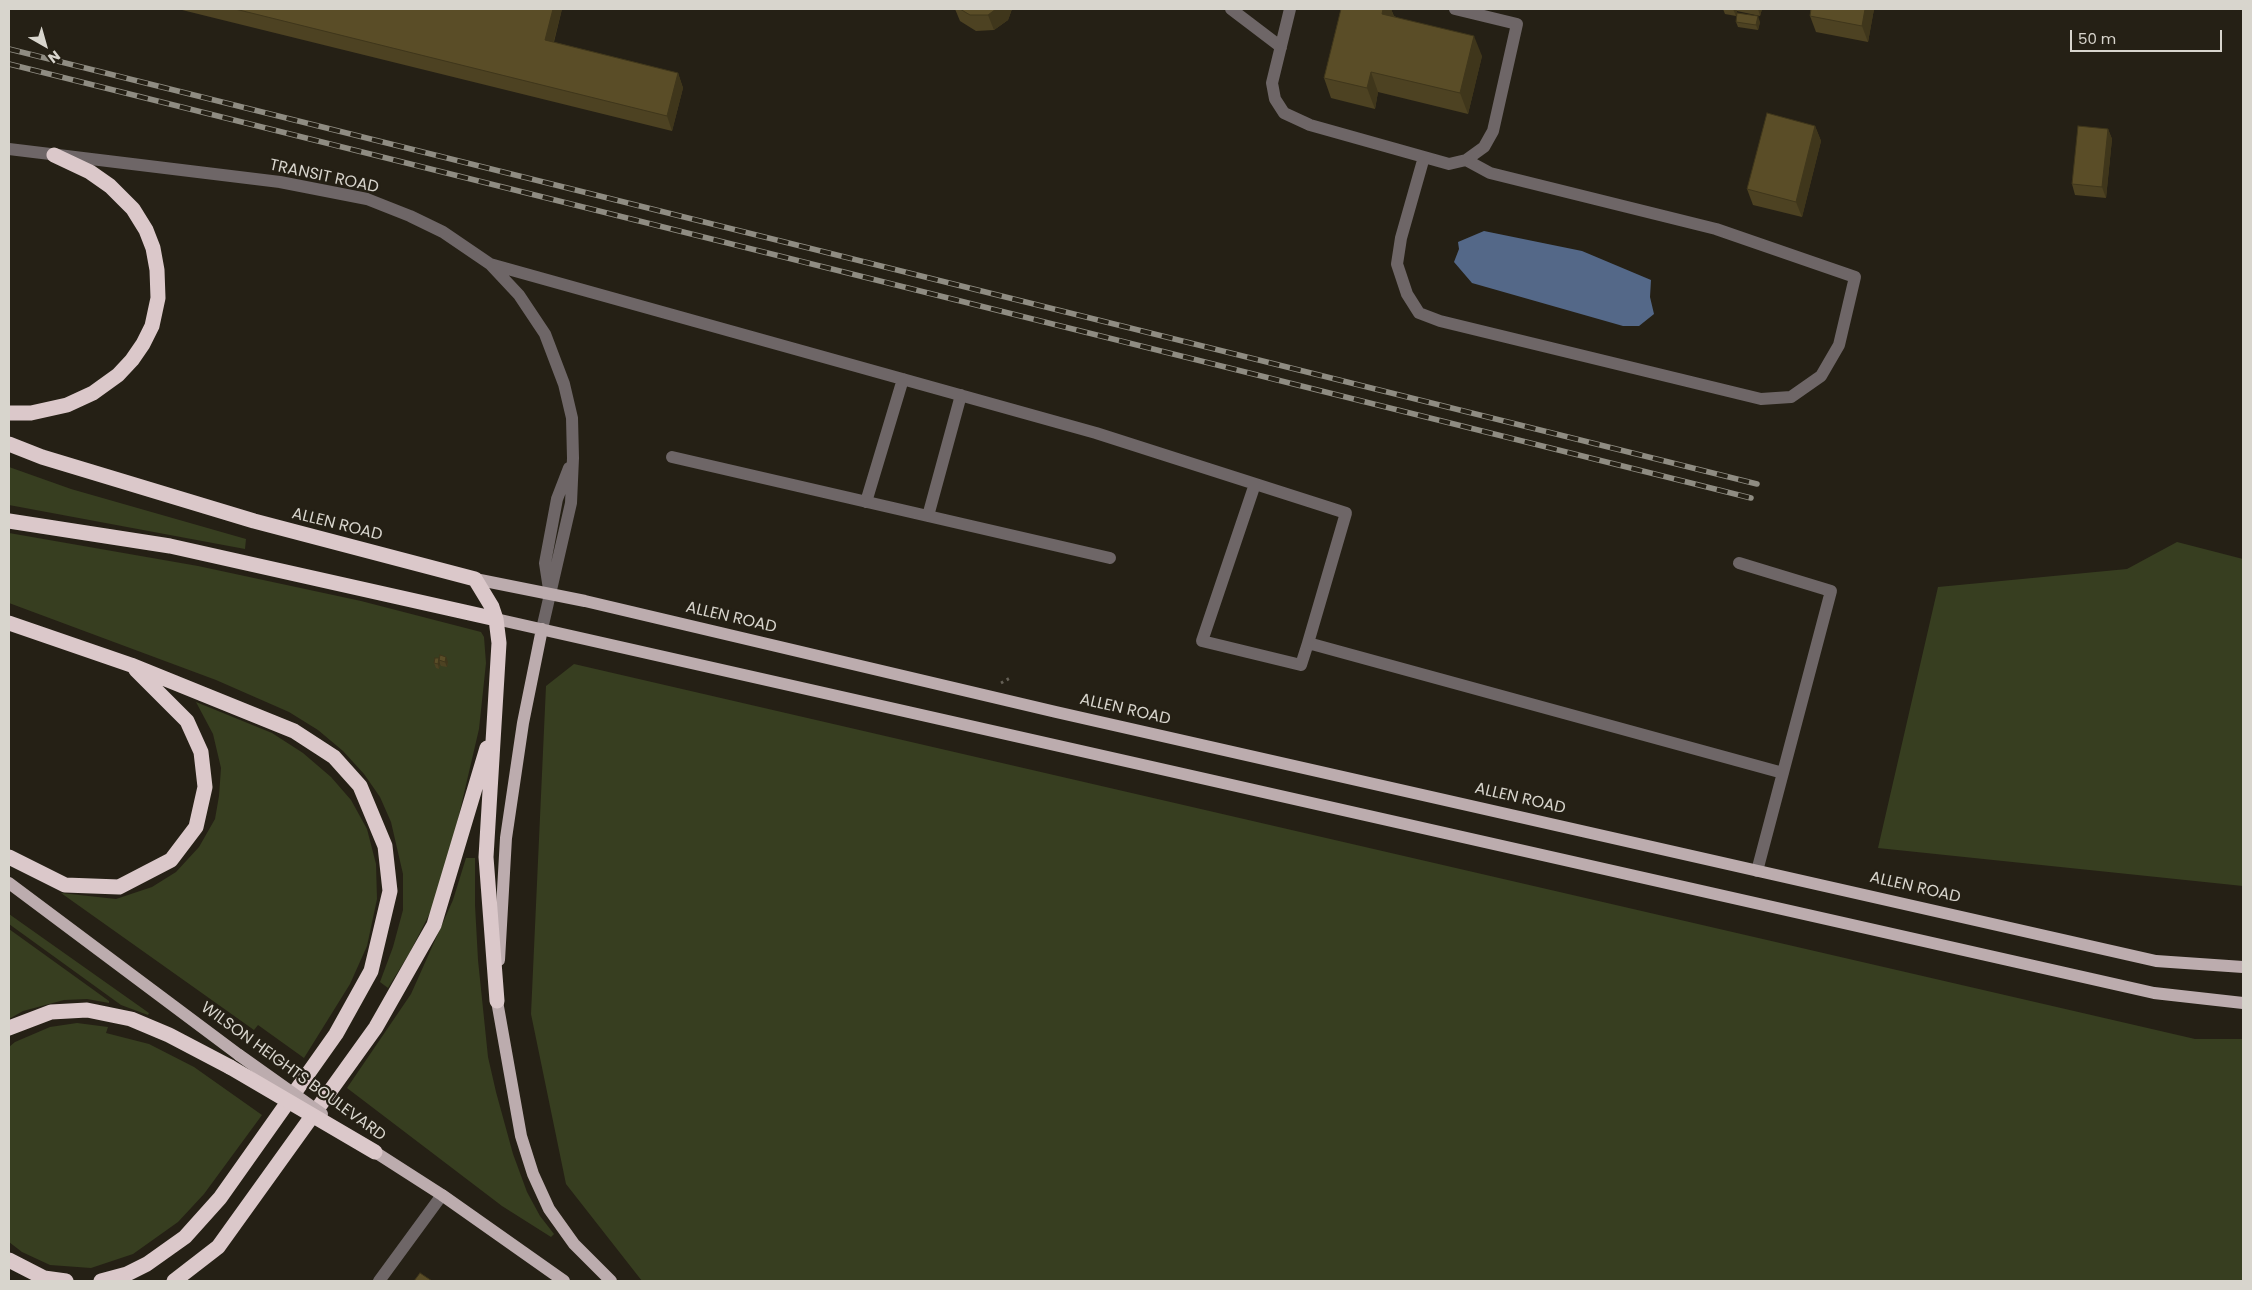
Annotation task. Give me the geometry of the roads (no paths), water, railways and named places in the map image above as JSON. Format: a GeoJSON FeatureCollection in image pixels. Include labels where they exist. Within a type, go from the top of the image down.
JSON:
{"type":"FeatureCollection","features":[{"type":"Feature","properties":{"kind":"highway"},"geometry":{"type":"LineString","coordinates":[[9,413],[31,413],[67,405],[93,393],[118,375],[143,344],[152,326],[158,298],[157,270],[153,248],[146,230],[133,209],[110,186],[90,172],[54,155]]}},
{"type":"Feature","properties":{"kind":"highway","name":"ALLEN ROAD"},"geometry":{"type":"LineString","coordinates":[[9,444],[42,457],[254,521],[475,578]]}},
{"type":"Feature","properties":{"kind":"highway"},"geometry":{"type":"LineString","coordinates":[[9,521],[170,546],[496,619]]}},
{"type":"Feature","properties":{"kind":"highway"},"geometry":{"type":"LineString","coordinates":[[475,578],[485,593],[496,619],[499,652],[486,857],[497,1001]]}},
{"type":"Feature","properties":{"kind":"highway"},"geometry":{"type":"LineString","coordinates":[[9,623],[131,665],[294,731],[334,757],[360,786],[385,846],[390,891],[372,971],[336,1034],[220,1198],[185,1237],[147,1264],[127,1274],[101,1281]]}},
{"type":"Feature","properties":{"kind":"highway"},"geometry":{"type":"LineString","coordinates":[[9,857],[65,884],[119,888],[171,860],[196,827],[205,787],[202,752],[187,721],[131,665]]}},
{"type":"Feature","properties":{"kind":"highway"},"geometry":{"type":"LineString","coordinates":[[174,1281],[218,1247],[376,1027],[434,925],[495,721]]}},
{"type":"Feature","properties":{"kind":"highway"},"geometry":{"type":"LineString","coordinates":[[9,1028],[51,1012],[87,1010],[131,1019],[169,1035],[230,1067],[375,1152]]}},
{"type":"Feature","properties":{"kind":"highway"},"geometry":{"type":"LineString","coordinates":[[9,1260],[44,1278],[66,1281]]}},
{"type":"Feature","properties":{"kind":"main road","name":"ALLEN ROAD"},"geometry":{"type":"LineString","coordinates":[[475,578],[2156,961],[2243,967]]}},
{"type":"Feature","properties":{"kind":"main road"},"geometry":{"type":"LineString","coordinates":[[496,619],[2154,993],[2243,1003]]}},
{"type":"Feature","properties":{"kind":"main road"},"geometry":{"type":"LineString","coordinates":[[542,629],[522,733],[506,838],[497,1001],[521,1136],[533,1174],[549,1209],[574,1244],[611,1281]]}},
{"type":"Feature","properties":{"kind":"main road","name":"WILSON HEIGHTS BOULEVARD"},"geometry":{"type":"LineString","coordinates":[[9,883],[239,1054],[375,1152],[442,1195],[564,1281]]}},
{"type":"Feature","properties":{"kind":"street"},"geometry":{"type":"LineString","coordinates":[[1231,9],[1281,47]]}},
{"type":"Feature","properties":{"kind":"street"},"geometry":{"type":"LineString","coordinates":[[1290,9],[1272,83],[1276,100],[1284,113],[1310,126],[1449,164],[1466,160],[1484,147],[1493,131],[1517,24],[1455,9]]}},
{"type":"Feature","properties":{"kind":"street","name":"TRANSIT ROAD"},"geometry":{"type":"LineString","coordinates":[[9,149],[280,182],[367,199],[410,216],[443,232],[490,264],[519,295],[534,317],[552,352],[564,384],[572,418],[573,458],[557,499],[545,563],[550,594],[542,629]]}},
{"type":"Feature","properties":{"kind":"street"},"geometry":{"type":"LineString","coordinates":[[1424,157],[1401,238],[1397,264],[1407,294],[1419,313],[1440,322],[1761,399],[1791,397],[1814,382],[1821,376],[1839,345],[1855,277],[1716,229],[1490,174],[1466,160]]}},
{"type":"Feature","properties":{"kind":"street"},"geometry":{"type":"LineString","coordinates":[[490,264],[1096,433],[1346,513],[1301,665],[1202,641],[1255,484]]}},
{"type":"Feature","properties":{"kind":"street"},"geometry":{"type":"LineString","coordinates":[[866,502],[903,379]]}},
{"type":"Feature","properties":{"kind":"street"},"geometry":{"type":"LineString","coordinates":[[928,516],[961,395]]}},
{"type":"Feature","properties":{"kind":"street"},"geometry":{"type":"LineString","coordinates":[[672,457],[1110,558]]}},
{"type":"Feature","properties":{"kind":"street"},"geometry":{"type":"LineString","coordinates":[[1739,563],[1830,591],[1757,871]]}},
{"type":"Feature","properties":{"kind":"street"},"geometry":{"type":"LineString","coordinates":[[1308,643],[1783,773]]}},
{"type":"Feature","properties":{"kind":"street"},"geometry":{"type":"LineString","coordinates":[[379,1281],[442,1195]]}},
{"type":"Feature","properties":{"kind":"water"},"geometry":{"type":"Polygon","coordinates":[[[1484,231],[1582,251],[1651,280],[1650,297],[1654,314],[1639,326],[1623,326],[1472,283],[1454,262],[1459,249],[1458,242],[1484,231]]]}},
{"type":"Feature","properties":{"kind":"railway"},"geometry":{"type":"LineString","coordinates":[[9,49],[1757,484]]}},
{"type":"Feature","properties":{"kind":"railway"},"geometry":{"type":"LineString","coordinates":[[9,64],[1751,498]]}}]}
